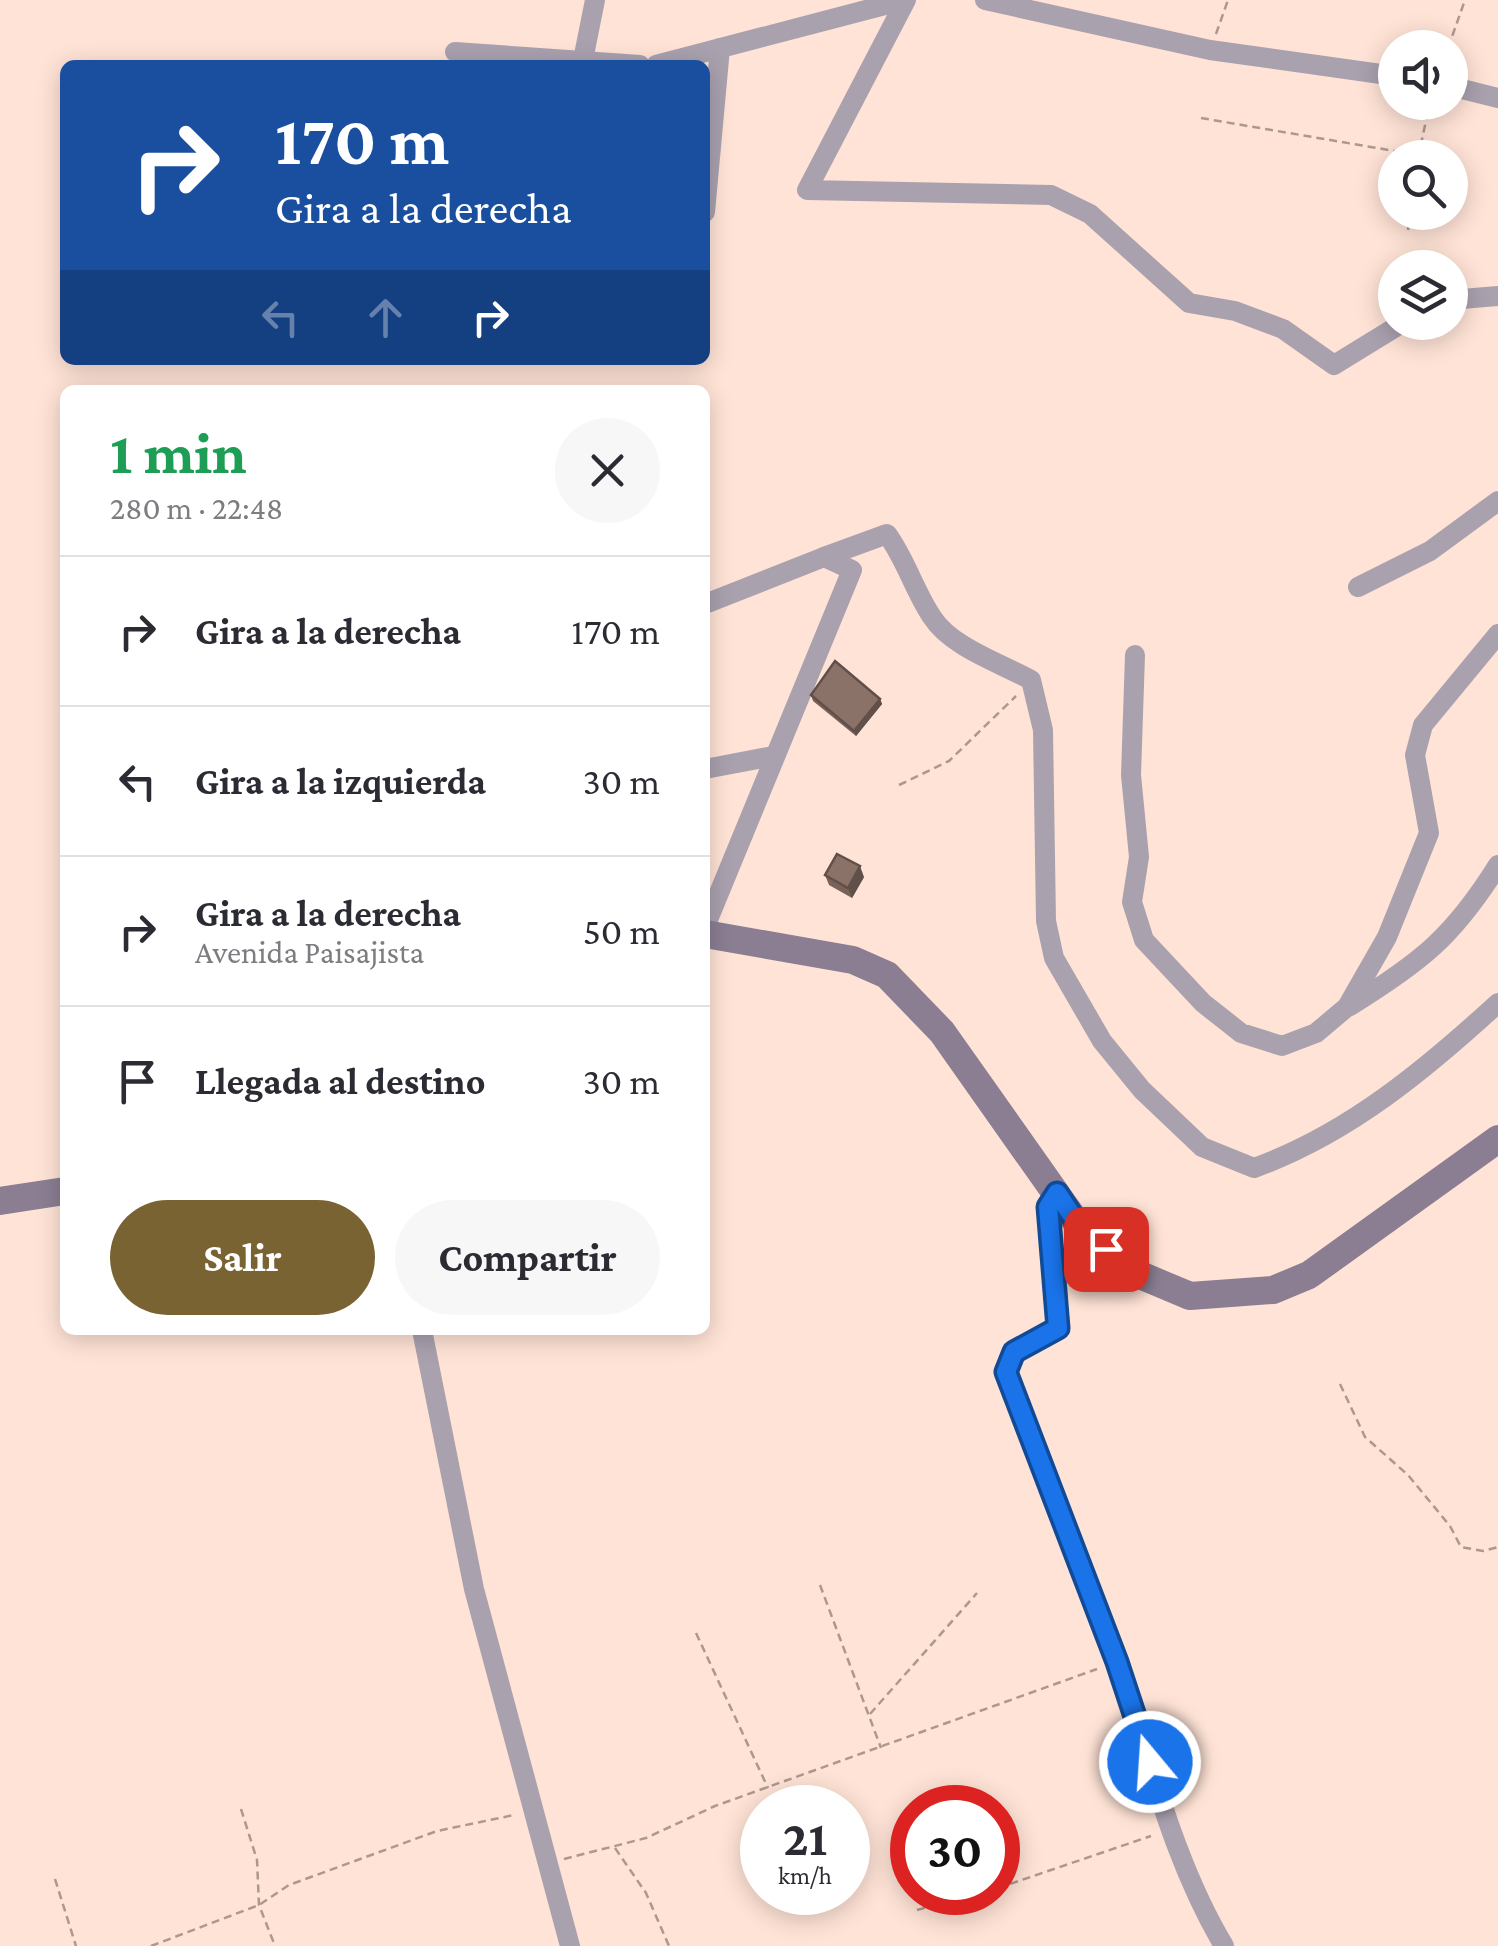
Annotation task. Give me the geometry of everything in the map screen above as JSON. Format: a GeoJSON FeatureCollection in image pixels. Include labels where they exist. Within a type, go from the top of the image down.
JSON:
{"type":"FeatureCollection","features":[{"type":"Feature","properties":{"kind":"main road"},"geometry":{"type":"LineString","coordinates":[[710,931],[853,960],[887,975],[942,1032],[1079,1226],[1133,1272],[1190,1296],[1234,1296],[1272,1290],[1309,1275],[1498,1139]]}},
{"type":"Feature","properties":{"kind":"main road"},"geometry":{"type":"LineString","coordinates":[[0,1201],[60,1192]]}},
{"type":"Feature","properties":{"kind":"street"},"geometry":{"type":"LineString","coordinates":[[584,60],[594,0]]}},
{"type":"Feature","properties":{"kind":"street"},"geometry":{"type":"LineString","coordinates":[[675,60],[905,0]]}},
{"type":"Feature","properties":{"kind":"street"},"geometry":{"type":"LineString","coordinates":[[905,0],[807,190],[1051,195],[1090,214],[1189,302],[1234,311],[1283,329],[1334,365],[1378,338]]}},
{"type":"Feature","properties":{"kind":"street"},"geometry":{"type":"LineString","coordinates":[[985,0],[1210,50],[1378,74]]}},
{"type":"Feature","properties":{"kind":"street"},"geometry":{"type":"LineString","coordinates":[[710,157],[720,48]]}},
{"type":"Feature","properties":{"kind":"street"},"geometry":{"type":"LineString","coordinates":[[455,52],[548,60]]}},
{"type":"Feature","properties":{"kind":"street"},"geometry":{"type":"LineString","coordinates":[[1468,90],[1498,98]]}},
{"type":"Feature","properties":{"kind":"street"},"geometry":{"type":"LineString","coordinates":[[1468,298],[1498,296]]}},
{"type":"Feature","properties":{"kind":"street"},"geometry":{"type":"LineString","coordinates":[[1358,586],[1430,551],[1498,501]]}},
{"type":"Feature","properties":{"kind":"street"},"geometry":{"type":"LineString","coordinates":[[710,602],[887,534],[905,558],[934,620],[950,636],[1031,680],[1043,730],[1046,920],[1054,958],[1102,1041],[1142,1090],[1202,1148],[1254,1168],[1293,1154],[1349,1124],[1498,1003]]}},
{"type":"Feature","properties":{"kind":"street"},"geometry":{"type":"LineString","coordinates":[[710,917],[852,570],[824,557]]}},
{"type":"Feature","properties":{"kind":"street"},"geometry":{"type":"LineString","coordinates":[[1347,1008],[1386,936],[1430,833],[1415,755],[1423,725],[1498,634]]}},
{"type":"Feature","properties":{"kind":"street"},"geometry":{"type":"LineString","coordinates":[[1135,655],[1131,775],[1139,857],[1132,902],[1144,940],[1203,1004],[1240,1033],[1282,1046],[1316,1033],[1347,1008],[1411,968],[1448,936],[1498,866]]}},
{"type":"Feature","properties":{"kind":"street"},"geometry":{"type":"LineString","coordinates":[[710,768],[773,756]]}},
{"type":"Feature","properties":{"kind":"street"},"geometry":{"type":"LineString","coordinates":[[1057,1193],[1048,1207],[1058,1328],[1014,1352],[1006,1372],[1117,1662],[1171,1829],[1202,1909],[1224,1946]]}},
{"type":"Feature","properties":{"kind":"street"},"geometry":{"type":"LineString","coordinates":[[423,1335],[474,1589],[570,1946]]}},
{"type":"Feature","properties":{"kind":"path"},"geometry":{"type":"LineString","coordinates":[[1210,50],[1228,0]]}},
{"type":"Feature","properties":{"kind":"path"},"geometry":{"type":"LineString","coordinates":[[1454,30],[1465,0]]}},
{"type":"Feature","properties":{"kind":"path"},"geometry":{"type":"LineString","coordinates":[[1201,118],[1378,149]]}},
{"type":"Feature","properties":{"kind":"path"},"geometry":{"type":"LineString","coordinates":[[899,784],[950,761],[1031,680]]}},
{"type":"Feature","properties":{"kind":"path"},"geometry":{"type":"LineString","coordinates":[[1340,1384],[1365,1437],[1408,1475],[1450,1526],[1461,1547],[1483,1551],[1498,1547]]}},
{"type":"Feature","properties":{"kind":"path"},"geometry":{"type":"LineString","coordinates":[[820,1586],[882,1750]]}},
{"type":"Feature","properties":{"kind":"path"},"geometry":{"type":"LineString","coordinates":[[869,1715],[977,1593]]}},
{"type":"Feature","properties":{"kind":"path"},"geometry":{"type":"LineString","coordinates":[[696,1633],[766,1785]]}},
{"type":"Feature","properties":{"kind":"path"},"geometry":{"type":"LineString","coordinates":[[780,1785],[1117,1662]]}},
{"type":"Feature","properties":{"kind":"path"},"geometry":{"type":"LineString","coordinates":[[548,1862],[614,1846],[740,1799]]}},
{"type":"Feature","properties":{"kind":"path"},"geometry":{"type":"LineString","coordinates":[[242,1809],[256,1860],[259,1905],[275,1946]]}},
{"type":"Feature","properties":{"kind":"path"},"geometry":{"type":"LineString","coordinates":[[151,1946],[259,1905],[290,1886],[436,1831],[535,1811]]}},
{"type":"Feature","properties":{"kind":"path"},"geometry":{"type":"LineString","coordinates":[[1020,1880],[1171,1829]]}},
{"type":"Feature","properties":{"kind":"path"},"geometry":{"type":"LineString","coordinates":[[614,1846],[646,1893],[669,1946]]}},
{"type":"Feature","properties":{"kind":"path"},"geometry":{"type":"LineString","coordinates":[[55,1879],[76,1946]]}},
{"type":"Feature","properties":{"kind":"building"},"geometry":{"type":"Polygon","coordinates":[[[835,661],[880,699],[854,731],[811,695],[835,661]]]}},
{"type":"Feature","properties":{"kind":"building"},"geometry":{"type":"Polygon","coordinates":[[[837,854],[860,866],[848,888],[825,875],[837,854]]]}},
{"type":"Feature","properties":{"kind":"route"},"geometry":{"type":"LineString","coordinates":[[1106,1249],[1079,1226],[1057,1193],[1048,1207],[1058,1328],[1014,1352],[1006,1372],[1117,1662],[1150,1762]]}}]}
